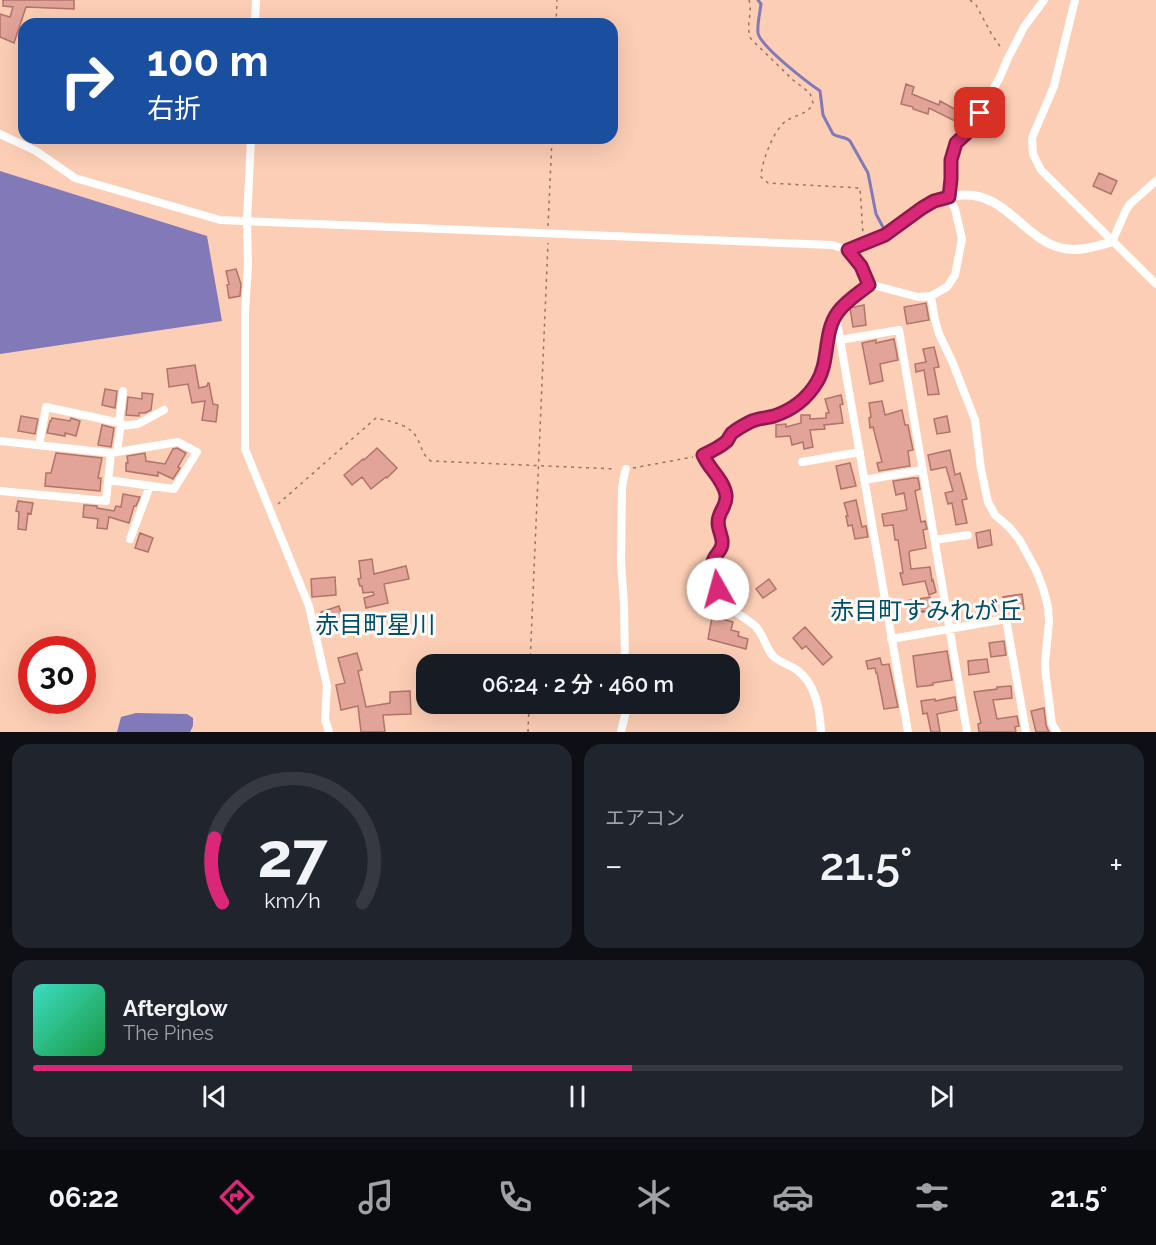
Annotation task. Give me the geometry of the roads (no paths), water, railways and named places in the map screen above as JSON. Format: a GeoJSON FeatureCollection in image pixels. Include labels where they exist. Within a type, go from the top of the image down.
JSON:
{"type":"FeatureCollection","features":[{"type":"Feature","properties":{"kind":"street"},"geometry":{"type":"LineString","coordinates":[[255,18],[256,0]]}},
{"type":"Feature","properties":{"kind":"street"},"geometry":{"type":"LineString","coordinates":[[821,732],[817,700],[803,676],[796,669],[780,662],[772,655],[757,628],[733,611],[723,600],[718,589],[712,568],[714,559],[721,548],[722,538],[718,519],[725,505],[726,495],[722,484],[703,455],[719,447],[732,434],[754,420],[783,412],[810,393],[823,370],[828,339],[836,315],[869,285],[918,297],[931,296],[947,287],[955,275],[962,239],[955,209],[949,197],[951,160],[956,143],[970,130],[999,79],[1024,27],[1044,0]]}},
{"type":"Feature","properties":{"kind":"street"},"geometry":{"type":"LineString","coordinates":[[1075,0],[1054,86],[1032,138],[1033,154],[1041,170],[1156,284]]}},
{"type":"Feature","properties":{"kind":"street"},"geometry":{"type":"LineString","coordinates":[[0,134],[18,142]]}},
{"type":"Feature","properties":{"kind":"street"},"geometry":{"type":"LineString","coordinates":[[21,144],[36,151],[75,178],[220,220],[832,245],[848,250],[861,266],[869,285]]}},
{"type":"Feature","properties":{"kind":"street"},"geometry":{"type":"LineString","coordinates":[[250,144],[247,221],[249,265],[245,312],[245,449],[309,606],[327,686],[325,719],[329,732]]}},
{"type":"Feature","properties":{"kind":"street"},"geometry":{"type":"LineString","coordinates":[[1112,242],[1130,204],[1156,181]]}},
{"type":"Feature","properties":{"kind":"street"},"geometry":{"type":"LineString","coordinates":[[848,250],[885,235],[934,201],[963,195],[984,198],[997,204],[1043,241],[1055,247],[1079,250],[1112,242]]}},
{"type":"Feature","properties":{"kind":"street"},"geometry":{"type":"LineString","coordinates":[[931,296],[939,334],[975,420],[988,502],[995,515],[1019,539],[1036,570],[1046,598],[1049,622],[1046,677],[1053,724],[1057,732]]}},
{"type":"Feature","properties":{"kind":"street"},"geometry":{"type":"LineString","coordinates":[[836,315],[908,732]]}},
{"type":"Feature","properties":{"kind":"street"},"geometry":{"type":"LineString","coordinates":[[840,340],[899,330],[967,732]]}},
{"type":"Feature","properties":{"kind":"street"},"geometry":{"type":"LineString","coordinates":[[0,491],[106,501],[120,424],[123,391]]}},
{"type":"Feature","properties":{"kind":"street"},"geometry":{"type":"LineString","coordinates":[[39,445],[46,407],[120,424],[138,424],[164,410]]}},
{"type":"Feature","properties":{"kind":"street"},"geometry":{"type":"LineString","coordinates":[[0,441],[114,453],[178,442],[197,452],[174,489],[108,480]]}},
{"type":"Feature","properties":{"kind":"street"},"geometry":{"type":"LineString","coordinates":[[802,462],[860,452]]}},
{"type":"Feature","properties":{"kind":"street"},"geometry":{"type":"LineString","coordinates":[[625,654],[621,562],[622,488],[626,469]]}},
{"type":"Feature","properties":{"kind":"street"},"geometry":{"type":"LineString","coordinates":[[864,480],[922,470]]}},
{"type":"Feature","properties":{"kind":"street"},"geometry":{"type":"LineString","coordinates":[[130,539],[150,486]]}},
{"type":"Feature","properties":{"kind":"street"},"geometry":{"type":"LineString","coordinates":[[935,540],[968,535]]}},
{"type":"Feature","properties":{"kind":"street"},"geometry":{"type":"LineString","coordinates":[[891,639],[1006,619],[1026,732]]}},
{"type":"Feature","properties":{"kind":"street"},"geometry":{"type":"LineString","coordinates":[[621,732],[625,714]]}},
{"type":"Feature","properties":{"kind":"waterway"},"geometry":{"type":"LineString","coordinates":[[758,0],[761,4],[758,22],[758,33],[761,39],[785,64],[820,91],[823,115],[833,134],[850,141],[868,173],[876,214],[884,229]]}},
{"type":"Feature","properties":{"kind":"district","name":"赤目町すみれが丘"},"geometry":{"type":"Point","coordinates":[926,610]}},
{"type":"Feature","properties":{"kind":"district","name":"赤目町星川"},"geometry":{"type":"Point","coordinates":[375,624]}}]}
